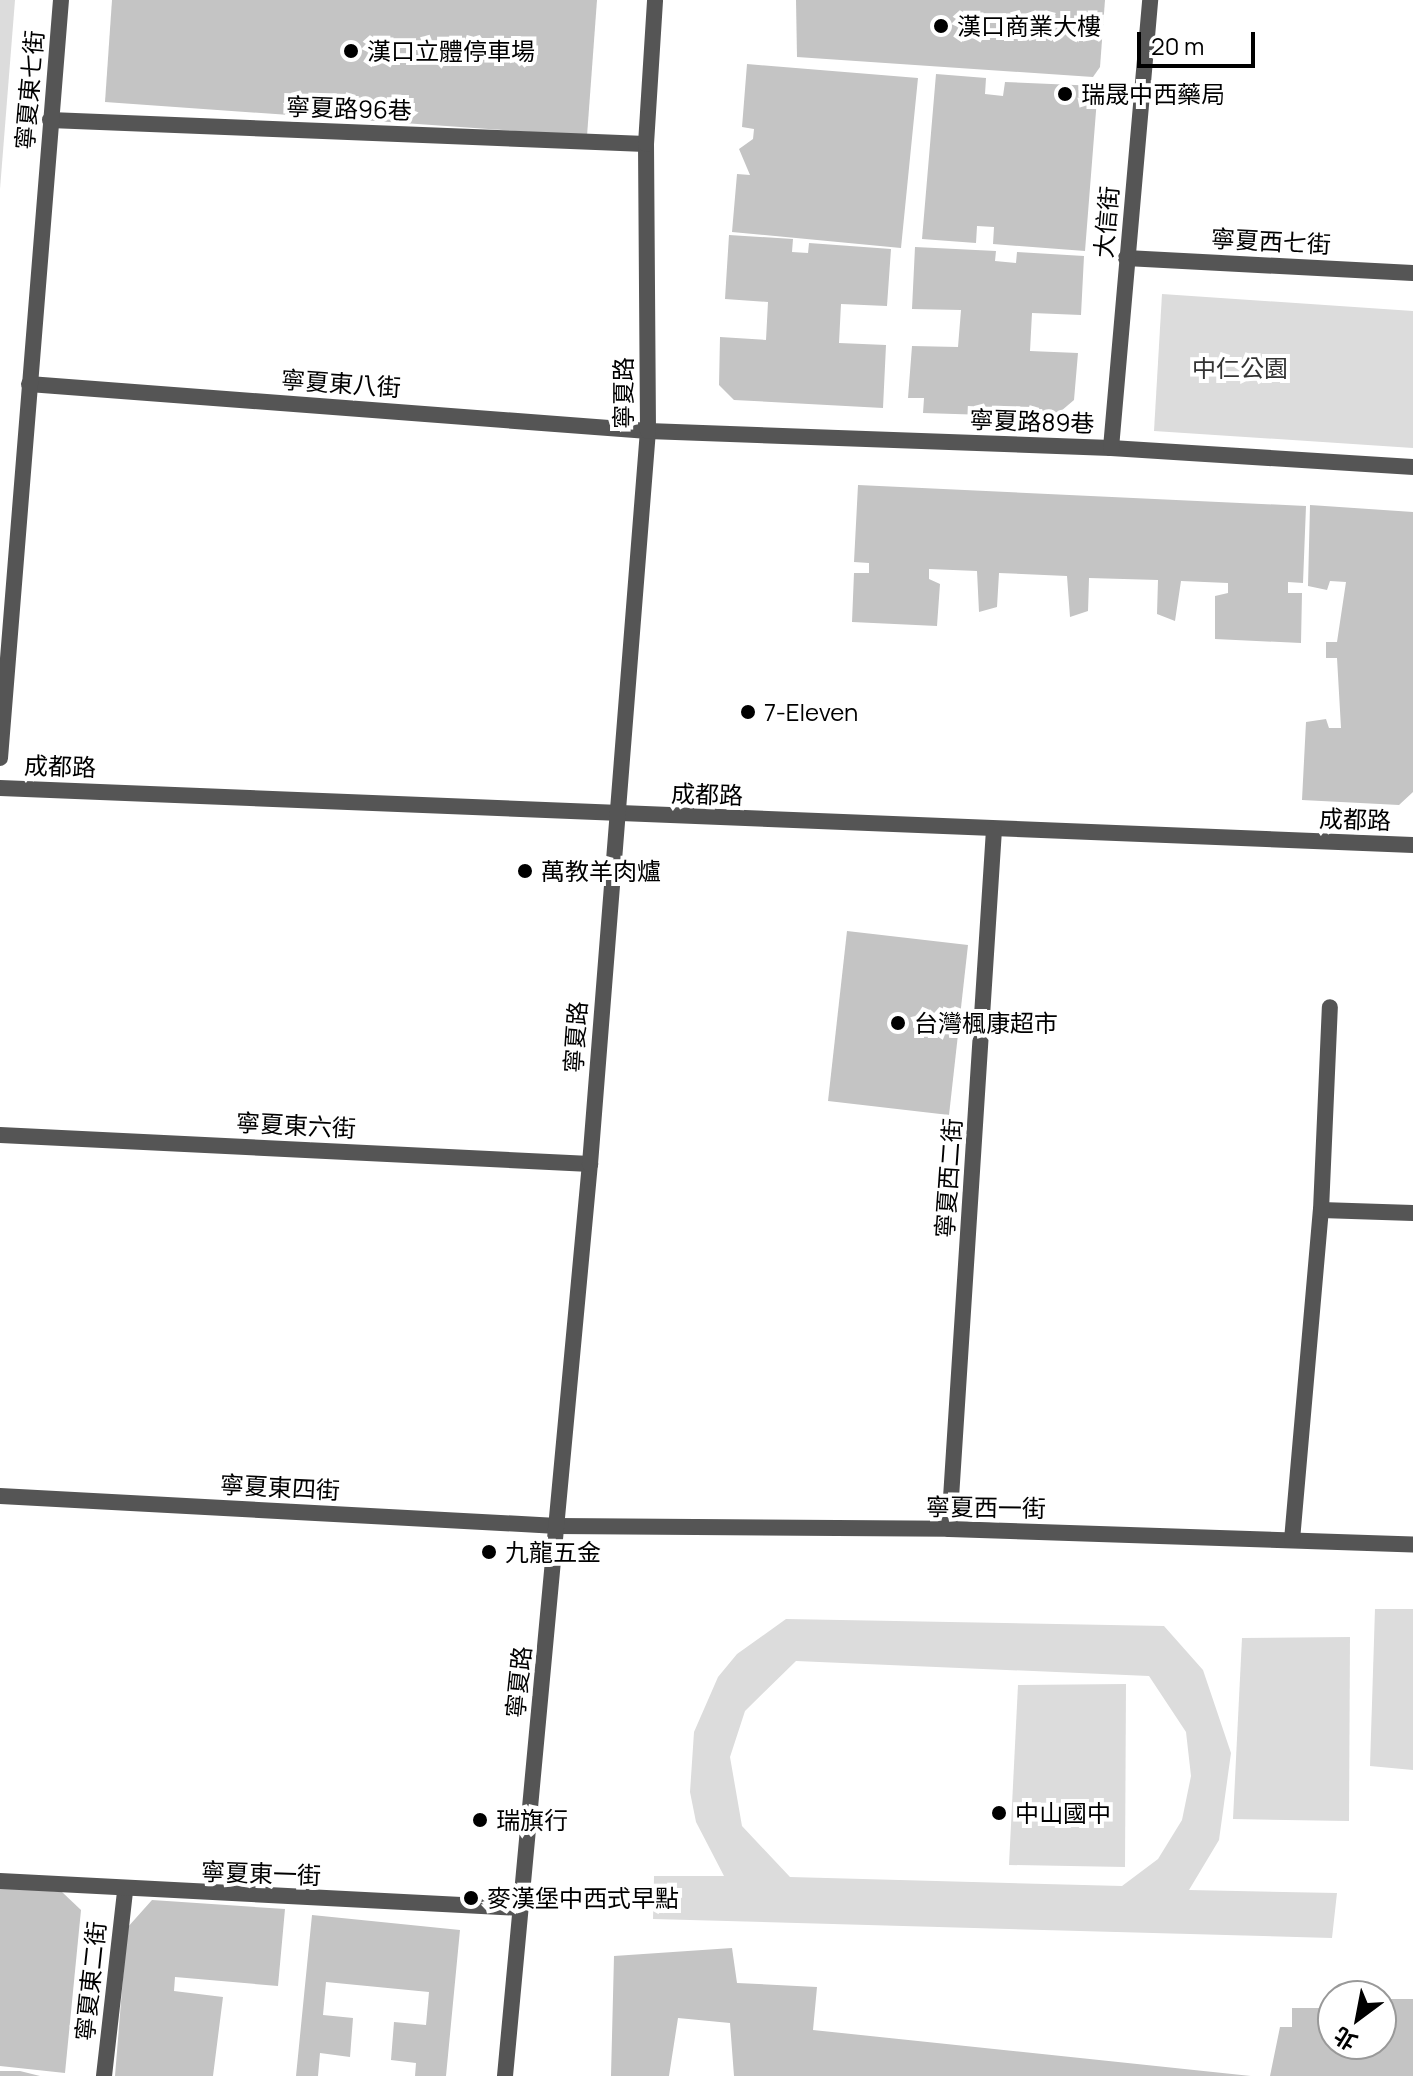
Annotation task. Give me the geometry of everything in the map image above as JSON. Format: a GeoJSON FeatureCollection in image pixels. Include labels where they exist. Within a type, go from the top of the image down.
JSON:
{"type":"FeatureCollection","features":[{"type":"Feature","properties":{"kind":"street","name":"寧夏東七街"},"geometry":{"type":"LineString","coordinates":[[0,758],[61,0]]}},
{"type":"Feature","properties":{"kind":"street","name":"寧夏路"},"geometry":{"type":"LineString","coordinates":[[505,2076],[590,1164],[615,814],[648,431],[646,144],[655,0]]}},
{"type":"Feature","properties":{"kind":"street","name":"大信街"},"geometry":{"type":"LineString","coordinates":[[1111,448],[1150,0]]}},
{"type":"Feature","properties":{"kind":"street","name":"寧夏路96巷"},"geometry":{"type":"LineString","coordinates":[[50,120],[646,144]]}},
{"type":"Feature","properties":{"kind":"street","name":"寧夏西七街"},"geometry":{"type":"LineString","coordinates":[[1126,258],[1413,273]]}},
{"type":"Feature","properties":{"kind":"street","name":"寧夏東八街"},"geometry":{"type":"LineString","coordinates":[[29,384],[648,431]]}},
{"type":"Feature","properties":{"kind":"street","name":"寧夏路89巷"},"geometry":{"type":"LineString","coordinates":[[648,431],[1111,448],[1413,467]]}},
{"type":"Feature","properties":{"kind":"street","name":"成都路"},"geometry":{"type":"LineString","coordinates":[[0,788],[1413,845]]}},
{"type":"Feature","properties":{"kind":"street","name":"寧夏西二街"},"geometry":{"type":"LineString","coordinates":[[949,1529],[994,829]]}},
{"type":"Feature","properties":{"kind":"street"},"geometry":{"type":"LineString","coordinates":[[1292,1540],[1321,1210],[1330,1007]]}},
{"type":"Feature","properties":{"kind":"street","name":"寧夏東六街"},"geometry":{"type":"LineString","coordinates":[[0,1135],[590,1164]]}},
{"type":"Feature","properties":{"kind":"street"},"geometry":{"type":"LineString","coordinates":[[1321,1210],[1413,1213]]}},
{"type":"Feature","properties":{"kind":"street","name":"寧夏東四街"},"geometry":{"type":"LineString","coordinates":[[0,1496],[557,1526]]}},
{"type":"Feature","properties":{"kind":"street","name":"寧夏西一街"},"geometry":{"type":"LineString","coordinates":[[557,1526],[949,1529],[1413,1544]]}},
{"type":"Feature","properties":{"kind":"street","name":"寧夏東一街"},"geometry":{"type":"LineString","coordinates":[[0,1881],[125,1891],[520,1908]]}},
{"type":"Feature","properties":{"kind":"street","name":"寧夏東二街"},"geometry":{"type":"LineString","coordinates":[[104,2076],[125,1891]]}},
{"type":"Feature","properties":{"kind":"green space"},"geometry":{"type":"Polygon","coordinates":[[[0,0],[15,0],[0,189],[0,0]]]}},
{"type":"Feature","properties":{"kind":"green space","name":"中仁公園"},"geometry":{"type":"Polygon","coordinates":[[[1162,294],[1413,311],[1413,448],[1154,431],[1162,294]]]}},
{"type":"Feature","properties":{"kind":"green space"},"geometry":{"type":"Polygon","coordinates":[[[1375,1609],[1413,1609],[1413,1770],[1370,1766],[1375,1609]]]}},
{"type":"Feature","properties":{"kind":"green space"},"geometry":{"type":"Polygon","coordinates":[[[786,1619],[1164,1626],[1203,1670],[1231,1753],[1219,1840],[1189,1890],[1337,1893],[1332,1938],[653,1919],[654,1876],[724,1876],[696,1822],[690,1792],[694,1732],[718,1677],[737,1654],[786,1619]],[[796,1661],[745,1711],[730,1757],[742,1826],[790,1877],[1122,1886],[1158,1859],[1182,1820],[1191,1776],[1186,1732],[1149,1676],[796,1661]]]}},
{"type":"Feature","properties":{"kind":"green space"},"geometry":{"type":"Polygon","coordinates":[[[1350,1637],[1349,1821],[1233,1819],[1242,1638],[1350,1637]]]}},
{"type":"Feature","properties":{"kind":"green space"},"geometry":{"type":"Polygon","coordinates":[[[1126,1684],[1125,1867],[1009,1865],[1018,1685],[1126,1684]]]}},
{"type":"Feature","properties":{"kind":"building","name":"漢口立體停車場"},"geometry":{"type":"Polygon","coordinates":[[[112,0],[597,0],[587,136],[105,102],[112,0]]]}},
{"type":"Feature","properties":{"kind":"building","name":"漢口商業大樓"},"geometry":{"type":"Polygon","coordinates":[[[796,0],[1105,0],[1100,67],[1093,77],[797,57],[796,0]]]}},
{"type":"Feature","properties":{"kind":"building"},"geometry":{"type":"Polygon","coordinates":[[[747,64],[918,78],[901,248],[732,232],[737,174],[750,175],[739,149],[753,139],[754,129],[742,127],[747,64]]]}},
{"type":"Feature","properties":{"kind":"building"},"geometry":{"type":"Polygon","coordinates":[[[936,74],[986,78],[985,94],[1003,96],[1005,82],[1098,86],[1085,251],[993,244],[994,227],[977,226],[976,243],[922,239],[936,74]]]}},
{"type":"Feature","properties":{"kind":"building"},"geometry":{"type":"Polygon","coordinates":[[[729,235],[793,239],[792,252],[808,253],[809,243],[891,249],[887,306],[841,304],[839,343],[886,345],[883,408],[734,400],[719,385],[720,337],[766,340],[768,302],[725,299],[729,235]]]}},
{"type":"Feature","properties":{"kind":"building"},"geometry":{"type":"Polygon","coordinates":[[[915,247],[996,251],[995,261],[1016,263],[1017,252],[1084,256],[1081,315],[1032,313],[1030,351],[1078,353],[1074,400],[1054,417],[923,413],[924,398],[908,398],[912,346],[958,347],[961,310],[912,309],[915,247]]]}},
{"type":"Feature","properties":{"kind":"building"},"geometry":{"type":"Polygon","coordinates":[[[858,485],[1306,506],[1303,583],[1288,582],[1288,593],[1302,593],[1301,643],[1215,639],[1215,596],[1228,593],[1228,583],[1181,581],[1175,621],[1157,614],[1158,580],[1089,578],[1088,611],[1070,617],[1067,576],[999,573],[997,607],[979,612],[977,571],[929,569],[929,579],[940,584],[937,626],[852,622],[854,573],[869,573],[869,563],[854,562],[858,485]]]}},
{"type":"Feature","properties":{"kind":"building"},"geometry":{"type":"Polygon","coordinates":[[[1310,505],[1413,512],[1413,792],[1399,805],[1302,800],[1306,722],[1326,719],[1329,728],[1341,728],[1337,658],[1326,658],[1326,642],[1337,642],[1346,582],[1330,581],[1327,590],[1308,586],[1310,505]]]}},
{"type":"Feature","properties":{"kind":"building","name":"台灣楓康超市"},"geometry":{"type":"Polygon","coordinates":[[[847,931],[968,945],[949,1115],[828,1101],[847,931]]]}},
{"type":"Feature","properties":{"kind":"building"},"geometry":{"type":"Polygon","coordinates":[[[0,1887],[62,1892],[81,1910],[65,2073],[0,2066],[0,1887]]]}},
{"type":"Feature","properties":{"kind":"building"},"geometry":{"type":"Polygon","coordinates":[[[152,1900],[285,1909],[278,1986],[175,1977],[174,1991],[223,1997],[213,2076],[115,2076],[127,1928],[152,1900]]]}},
{"type":"Feature","properties":{"kind":"building"},"geometry":{"type":"Polygon","coordinates":[[[312,1915],[460,1930],[446,2076],[415,2076],[416,2063],[391,2060],[394,2022],[426,2025],[429,1992],[326,1982],[323,2015],[353,2018],[350,2057],[320,2053],[318,2076],[296,2076],[312,1915]]]}},
{"type":"Feature","properties":{"kind":"building"},"geometry":{"type":"Polygon","coordinates":[[[732,1948],[737,1983],[817,1987],[813,2030],[1251,2076],[734,2076],[730,2023],[678,2018],[669,2076],[611,2076],[614,1956],[732,1948]]]}},
{"type":"Feature","properties":{"kind":"building"},"geometry":{"type":"Polygon","coordinates":[[[1397,1999],[1413,1999],[1413,2076],[1270,2076],[1280,2027],[1292,2027],[1292,2008],[1317,2008],[1317,2060],[1397,2060],[1397,1999]]]}},
{"type":"Feature","properties":{"kind":"building"},"geometry":{"type":"Polygon","coordinates":[[[0,2071],[20,2071],[40,2076],[0,2076],[0,2071]]]}},
{"type":"Feature","properties":{"kind":"place","name":"漢口商業大樓"},"geometry":{"type":"Point","coordinates":[941,26]}},
{"type":"Feature","properties":{"kind":"place","name":"漢口立體停車場"},"geometry":{"type":"Point","coordinates":[351,51]}},
{"type":"Feature","properties":{"kind":"place","name":"瑞晟中西藥局"},"geometry":{"type":"Point","coordinates":[1065,94]}},
{"type":"Feature","properties":{"kind":"place","name":"7-Eleven"},"geometry":{"type":"Point","coordinates":[748,712]}},
{"type":"Feature","properties":{"kind":"place","name":"萬教羊肉爐"},"geometry":{"type":"Point","coordinates":[525,871]}},
{"type":"Feature","properties":{"kind":"place","name":"台灣楓康超市"},"geometry":{"type":"Point","coordinates":[898,1023]}},
{"type":"Feature","properties":{"kind":"place","name":"九龍五金"},"geometry":{"type":"Point","coordinates":[489,1552]}},
{"type":"Feature","properties":{"kind":"place","name":"中山國中"},"geometry":{"type":"Point","coordinates":[999,1813]}},
{"type":"Feature","properties":{"kind":"place","name":"瑞旗行"},"geometry":{"type":"Point","coordinates":[480,1820]}},
{"type":"Feature","properties":{"kind":"place","name":"麥漢堡中西式早點"},"geometry":{"type":"Point","coordinates":[471,1898]}}]}
